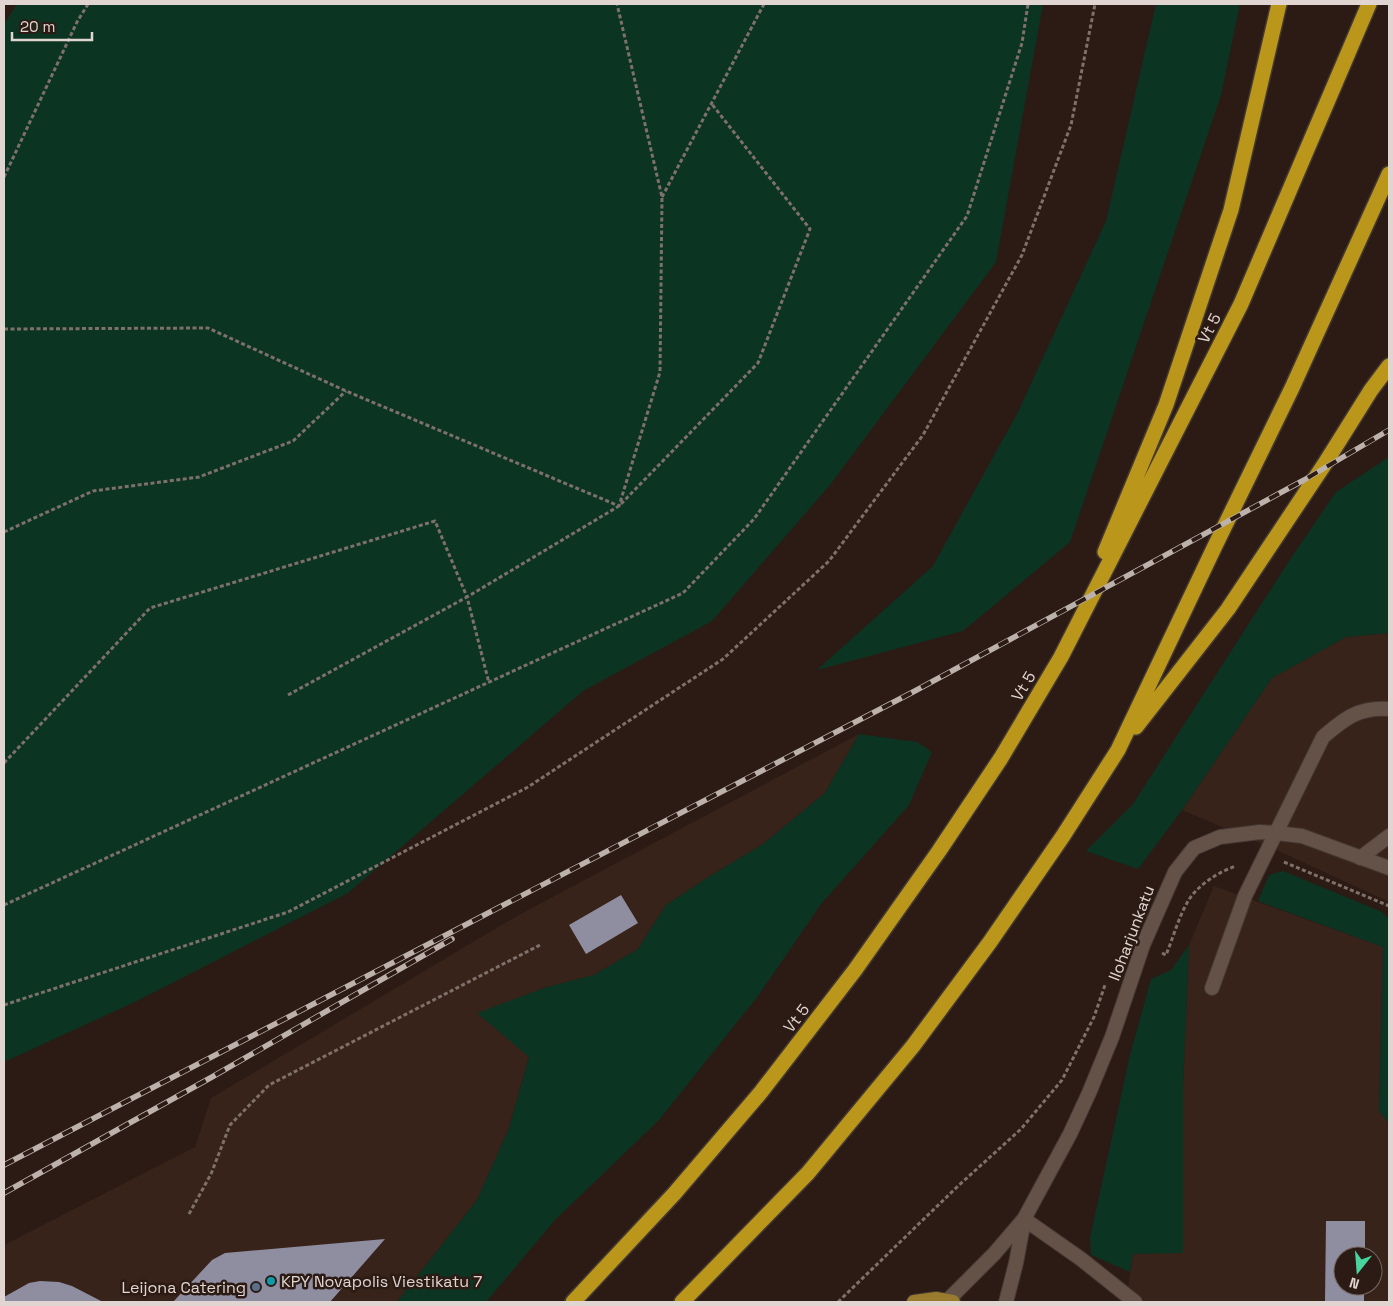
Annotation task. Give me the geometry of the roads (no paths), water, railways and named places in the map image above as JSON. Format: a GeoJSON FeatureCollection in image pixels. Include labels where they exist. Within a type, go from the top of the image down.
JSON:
{"type":"FeatureCollection","features":[{"type":"Feature","properties":{"kind":"highway"},"geometry":{"type":"LineString","coordinates":[[1061,657],[1166,405],[1231,210],[1278,4]]}},
{"type":"Feature","properties":{"kind":"highway","name":"Vt 5"},"geometry":{"type":"LineString","coordinates":[[573,1302],[674,1194],[761,1092],[855,970],[939,851],[1001,758],[1061,657],[1241,304],[1369,4]]}},
{"type":"Feature","properties":{"kind":"highway"},"geometry":{"type":"LineString","coordinates":[[1118,750],[1292,388],[1389,174]]}},
{"type":"Feature","properties":{"kind":"highway"},"geometry":{"type":"LineString","coordinates":[[682,1302],[808,1172],[912,1046],[990,942],[1063,836],[1118,750],[1228,609],[1324,465],[1371,390],[1389,366]]}},
{"type":"Feature","properties":{"kind":"main road"},"geometry":{"type":"LineString","coordinates":[[914,1302],[936,1299],[950,1302]]}},
{"type":"Feature","properties":{"kind":"street"},"geometry":{"type":"LineString","coordinates":[[1212,988],[1245,896],[1323,737],[1345,718],[1374,708],[1389,709]]}},
{"type":"Feature","properties":{"kind":"street","name":"Iloharjunkatu"},"geometry":{"type":"LineString","coordinates":[[950,1302],[1024,1219],[1070,1134],[1112,1037],[1143,945],[1174,872],[1194,848],[1220,837],[1260,832],[1276,833],[1302,836],[1389,868]]}},
{"type":"Feature","properties":{"kind":"street"},"geometry":{"type":"LineString","coordinates":[[1360,858],[1389,836]]}},
{"type":"Feature","properties":{"kind":"street"},"geometry":{"type":"LineString","coordinates":[[1024,1219],[1081,1259],[1135,1302]]}},
{"type":"Feature","properties":{"kind":"street","name":"Iloharjunkatu"},"geometry":{"type":"LineString","coordinates":[[1006,1302],[1024,1219]]}},
{"type":"Feature","properties":{"kind":"railway"},"geometry":{"type":"LineString","coordinates":[[4,1165],[913,692],[1304,480],[1389,430]]}},
{"type":"Feature","properties":{"kind":"railway"},"geometry":{"type":"LineString","coordinates":[[4,1193],[212,1077],[452,939]]}},
{"type":"Feature","properties":{"kind":"place","name":"KPY Novapolis Viestikatu 7"},"geometry":{"type":"Point","coordinates":[271,1281]}},
{"type":"Feature","properties":{"kind":"place","name":"Leijona Catering"},"geometry":{"type":"Point","coordinates":[256,1287]}}]}
